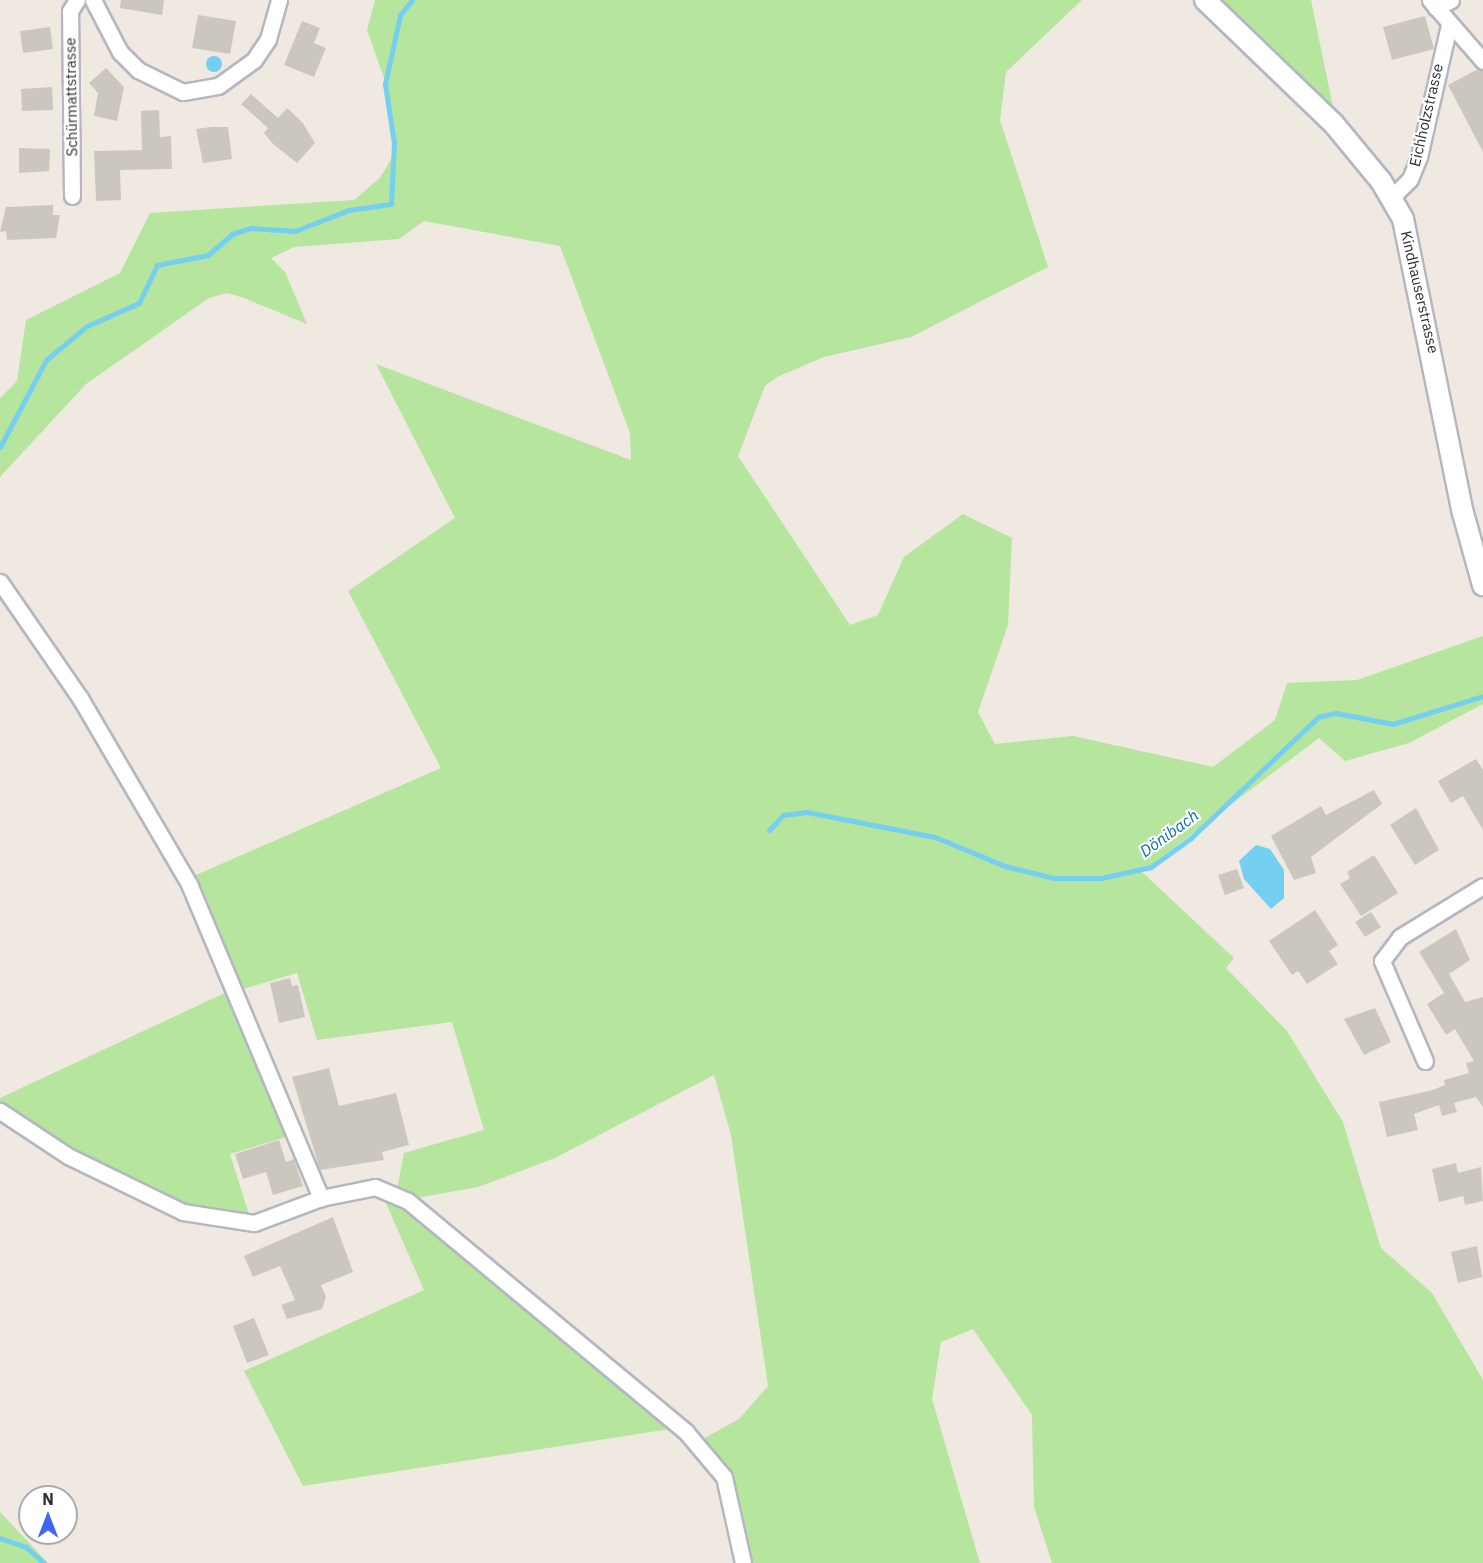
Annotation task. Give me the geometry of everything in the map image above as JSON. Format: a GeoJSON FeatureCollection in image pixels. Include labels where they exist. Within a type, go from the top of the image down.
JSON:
{"type":"FeatureCollection","features":[{"type":"Feature","properties":{"kind":"street","name":"Schürmattstrasse"},"geometry":{"type":"LineString","coordinates":[[72,196],[70,11],[77,0]]}},
{"type":"Feature","properties":{"kind":"street"},"geometry":{"type":"LineString","coordinates":[[93,0],[120,52],[138,70],[183,92],[218,86],[254,60],[268,39],[279,0]]}},
{"type":"Feature","properties":{"kind":"street","name":"Kindhauserstrasse"},"geometry":{"type":"LineString","coordinates":[[1205,0],[1333,123],[1392,197],[1420,285],[1463,513],[1483,585]]}},
{"type":"Feature","properties":{"kind":"street"},"geometry":{"type":"LineString","coordinates":[[1451,0],[1433,4],[1449,25],[1483,61]]}},
{"type":"Feature","properties":{"kind":"street","name":"Eichholzstrasse"},"geometry":{"type":"LineString","coordinates":[[1392,197],[1410,179],[1419,157],[1449,25]]}},
{"type":"Feature","properties":{"kind":"street"},"geometry":{"type":"LineString","coordinates":[[0,582],[80,698],[189,884],[321,1198]]}},
{"type":"Feature","properties":{"kind":"street"},"geometry":{"type":"LineString","coordinates":[[1425,1061],[1382,961],[1400,937],[1483,886]]}},
{"type":"Feature","properties":{"kind":"street"},"geometry":{"type":"LineString","coordinates":[[0,1111],[68,1156],[183,1212],[254,1223],[321,1198],[375,1187],[408,1201],[686,1432],[724,1477],[742,1563]]}},
{"type":"Feature","properties":{"kind":"green space"},"geometry":{"type":"Polygon","coordinates":[[[375,0],[1082,0],[1006,72],[1000,120],[1048,267],[911,337],[824,357],[777,377],[765,386],[738,456],[850,625],[878,615],[904,557],[963,514],[1012,538],[1008,625],[978,712],[995,744],[1073,736],[1213,767],[1275,720],[1287,683],[1357,680],[1483,636],[1483,704],[1409,743],[1345,761],[1319,738],[1142,872],[1234,958],[1226,968],[1287,1031],[1343,1122],[1381,1248],[1432,1293],[1483,1380],[1483,1563],[1052,1563],[1034,1507],[1032,1415],[973,1329],[941,1342],[932,1399],[980,1563],[734,1563],[725,1503],[713,1472],[692,1445],[739,1419],[768,1386],[731,1135],[714,1075],[555,1158],[478,1187],[416,1198],[670,1429],[303,1486],[244,1371],[424,1290],[382,1194],[397,1189],[404,1153],[484,1130],[452,1022],[317,1040],[297,973],[243,989],[303,1132],[230,1154],[252,1224],[228,1225],[0,1119],[0,1098],[229,991],[180,882],[441,768],[348,591],[455,518],[376,364],[631,460],[630,433],[560,246],[424,221],[399,239],[294,247],[271,258],[285,272],[307,324],[227,293],[209,298],[86,384],[0,477],[0,398],[17,381],[26,320],[120,273],[150,213],[354,200],[380,178],[393,156],[394,133],[384,78],[367,30],[375,0]]]}},
{"type":"Feature","properties":{"kind":"green space"},"geometry":{"type":"Polygon","coordinates":[[[1218,0],[1311,0],[1334,112],[1218,0]]]}},
{"type":"Feature","properties":{"kind":"green space"},"geometry":{"type":"Polygon","coordinates":[[[0,1512],[18,1531],[18,1545],[31,1545],[48,1563],[0,1563],[0,1512]]]}},
{"type":"Feature","properties":{"kind":"water"},"geometry":{"type":"Polygon","coordinates":[[[214,56],[222,64],[214,72],[206,64],[214,56]]]}},
{"type":"Feature","properties":{"kind":"water"},"geometry":{"type":"Polygon","coordinates":[[[1256,845],[1270,849],[1284,870],[1284,898],[1271,909],[1244,879],[1239,861],[1256,845]]]}},
{"type":"Feature","properties":{"kind":"building"},"geometry":{"type":"Polygon","coordinates":[[[121,0],[164,0],[162,15],[120,8],[121,0]]]}},
{"type":"Feature","properties":{"kind":"building"},"geometry":{"type":"Polygon","coordinates":[[[198,15],[236,21],[230,54],[192,48],[198,15]]]}},
{"type":"Feature","properties":{"kind":"building"},"geometry":{"type":"Polygon","coordinates":[[[1425,16],[1434,49],[1392,60],[1383,27],[1425,16]]]}},
{"type":"Feature","properties":{"kind":"building"},"geometry":{"type":"Polygon","coordinates":[[[302,21],[320,28],[314,43],[326,48],[314,77],[284,65],[302,21]]]}},
{"type":"Feature","properties":{"kind":"building"},"geometry":{"type":"Polygon","coordinates":[[[50,27],[53,49],[23,53],[20,31],[50,27]]]}},
{"type":"Feature","properties":{"kind":"building"},"geometry":{"type":"Polygon","coordinates":[[[106,68],[124,87],[117,121],[94,116],[98,93],[89,83],[106,68]]]}},
{"type":"Feature","properties":{"kind":"building"},"geometry":{"type":"Polygon","coordinates":[[[1478,69],[1483,71],[1483,152],[1448,85],[1478,69]]]}},
{"type":"Feature","properties":{"kind":"building"},"geometry":{"type":"Polygon","coordinates":[[[52,87],[53,110],[22,111],[21,89],[52,87]]]}},
{"type":"Feature","properties":{"kind":"building"},"geometry":{"type":"Polygon","coordinates":[[[251,94],[278,118],[287,108],[302,122],[315,143],[297,163],[273,144],[264,133],[268,128],[241,104],[251,94]]]}},
{"type":"Feature","properties":{"kind":"building"},"geometry":{"type":"Polygon","coordinates":[[[159,110],[160,137],[171,136],[172,169],[120,170],[121,200],[96,201],[94,151],[142,150],[141,111],[159,110]]]}},
{"type":"Feature","properties":{"kind":"building"},"geometry":{"type":"Polygon","coordinates":[[[228,127],[232,159],[203,163],[196,129],[228,127]]]}},
{"type":"Feature","properties":{"kind":"building"},"geometry":{"type":"Polygon","coordinates":[[[19,148],[50,149],[49,171],[19,173],[19,148]]]}},
{"type":"Feature","properties":{"kind":"building"},"geometry":{"type":"Polygon","coordinates":[[[53,205],[53,215],[60,215],[56,238],[7,240],[6,231],[0,232],[6,207],[53,205]]]}},
{"type":"Feature","properties":{"kind":"building"},"geometry":{"type":"Polygon","coordinates":[[[1476,759],[1483,770],[1483,830],[1463,796],[1451,803],[1438,781],[1476,759]]]}},
{"type":"Feature","properties":{"kind":"building"},"geometry":{"type":"Polygon","coordinates":[[[1374,790],[1382,804],[1311,857],[1316,873],[1294,880],[1271,836],[1321,806],[1326,815],[1374,790]]]}},
{"type":"Feature","properties":{"kind":"building"},"geometry":{"type":"Polygon","coordinates":[[[1416,808],[1439,850],[1415,865],[1390,825],[1416,808]]]}},
{"type":"Feature","properties":{"kind":"building"},"geometry":{"type":"Polygon","coordinates":[[[1374,855],[1398,893],[1361,916],[1340,884],[1350,878],[1347,872],[1374,855]]]}},
{"type":"Feature","properties":{"kind":"building"},"geometry":{"type":"Polygon","coordinates":[[[1237,869],[1244,888],[1225,895],[1218,875],[1237,869]]]}},
{"type":"Feature","properties":{"kind":"building"},"geometry":{"type":"Polygon","coordinates":[[[1315,910],[1338,945],[1329,951],[1338,964],[1307,984],[1298,971],[1292,975],[1269,941],[1315,910]]]}},
{"type":"Feature","properties":{"kind":"building"},"geometry":{"type":"Polygon","coordinates":[[[1371,912],[1381,927],[1365,937],[1355,922],[1371,912]]]}},
{"type":"Feature","properties":{"kind":"building"},"geometry":{"type":"Polygon","coordinates":[[[1456,929],[1470,960],[1449,974],[1465,1002],[1483,997],[1483,1107],[1476,1097],[1454,1103],[1457,1112],[1442,1116],[1439,1105],[1414,1114],[1418,1130],[1387,1137],[1379,1102],[1433,1090],[1445,1085],[1444,1080],[1469,1073],[1466,1063],[1474,1061],[1455,1029],[1446,1035],[1427,1004],[1444,993],[1419,952],[1456,929]]]}},
{"type":"Feature","properties":{"kind":"building"},"geometry":{"type":"Polygon","coordinates":[[[290,978],[292,986],[298,985],[305,1017],[279,1023],[270,983],[290,978]]]}},
{"type":"Feature","properties":{"kind":"building"},"geometry":{"type":"Polygon","coordinates":[[[1375,1008],[1391,1042],[1364,1055],[1344,1019],[1375,1008]]]}},
{"type":"Feature","properties":{"kind":"building"},"geometry":{"type":"Polygon","coordinates":[[[329,1068],[339,1106],[396,1093],[409,1145],[382,1152],[384,1160],[320,1170],[292,1077],[329,1068]]]}},
{"type":"Feature","properties":{"kind":"building"},"geometry":{"type":"Polygon","coordinates":[[[279,1140],[286,1162],[294,1159],[303,1186],[273,1195],[266,1172],[243,1179],[235,1154],[279,1140]]]}},
{"type":"Feature","properties":{"kind":"building"},"geometry":{"type":"Polygon","coordinates":[[[1456,1163],[1458,1173],[1481,1167],[1483,1201],[1465,1205],[1463,1196],[1439,1202],[1432,1169],[1456,1163]]]}},
{"type":"Feature","properties":{"kind":"building"},"geometry":{"type":"Polygon","coordinates":[[[333,1217],[353,1272],[321,1285],[326,1297],[322,1309],[287,1319],[281,1305],[295,1300],[280,1266],[253,1277],[244,1256],[333,1217]]]}},
{"type":"Feature","properties":{"kind":"building"},"geometry":{"type":"Polygon","coordinates":[[[1477,1246],[1482,1277],[1458,1283],[1451,1252],[1477,1246]]]}},
{"type":"Feature","properties":{"kind":"building"},"geometry":{"type":"Polygon","coordinates":[[[254,1318],[269,1355],[247,1363],[233,1326],[254,1318]]]}},
{"type":"Feature","properties":{"kind":"waterway"},"geometry":{"type":"LineString","coordinates":[[0,447],[46,360],[87,326],[139,303],[157,265],[208,255],[232,234],[251,228],[295,231],[349,210],[391,204],[394,143],[385,84],[400,15],[412,0]]}},
{"type":"Feature","properties":{"kind":"waterway","name":"Dönibach"},"geometry":{"type":"LineString","coordinates":[[769,830],[783,815],[807,812],[935,837],[1005,866],[1054,878],[1101,878],[1151,867],[1191,838],[1318,717],[1336,713],[1393,724],[1483,696]]}},
{"type":"Feature","properties":{"kind":"waterway"},"geometry":{"type":"LineString","coordinates":[[0,1538],[26,1547],[44,1563]]}}]}
